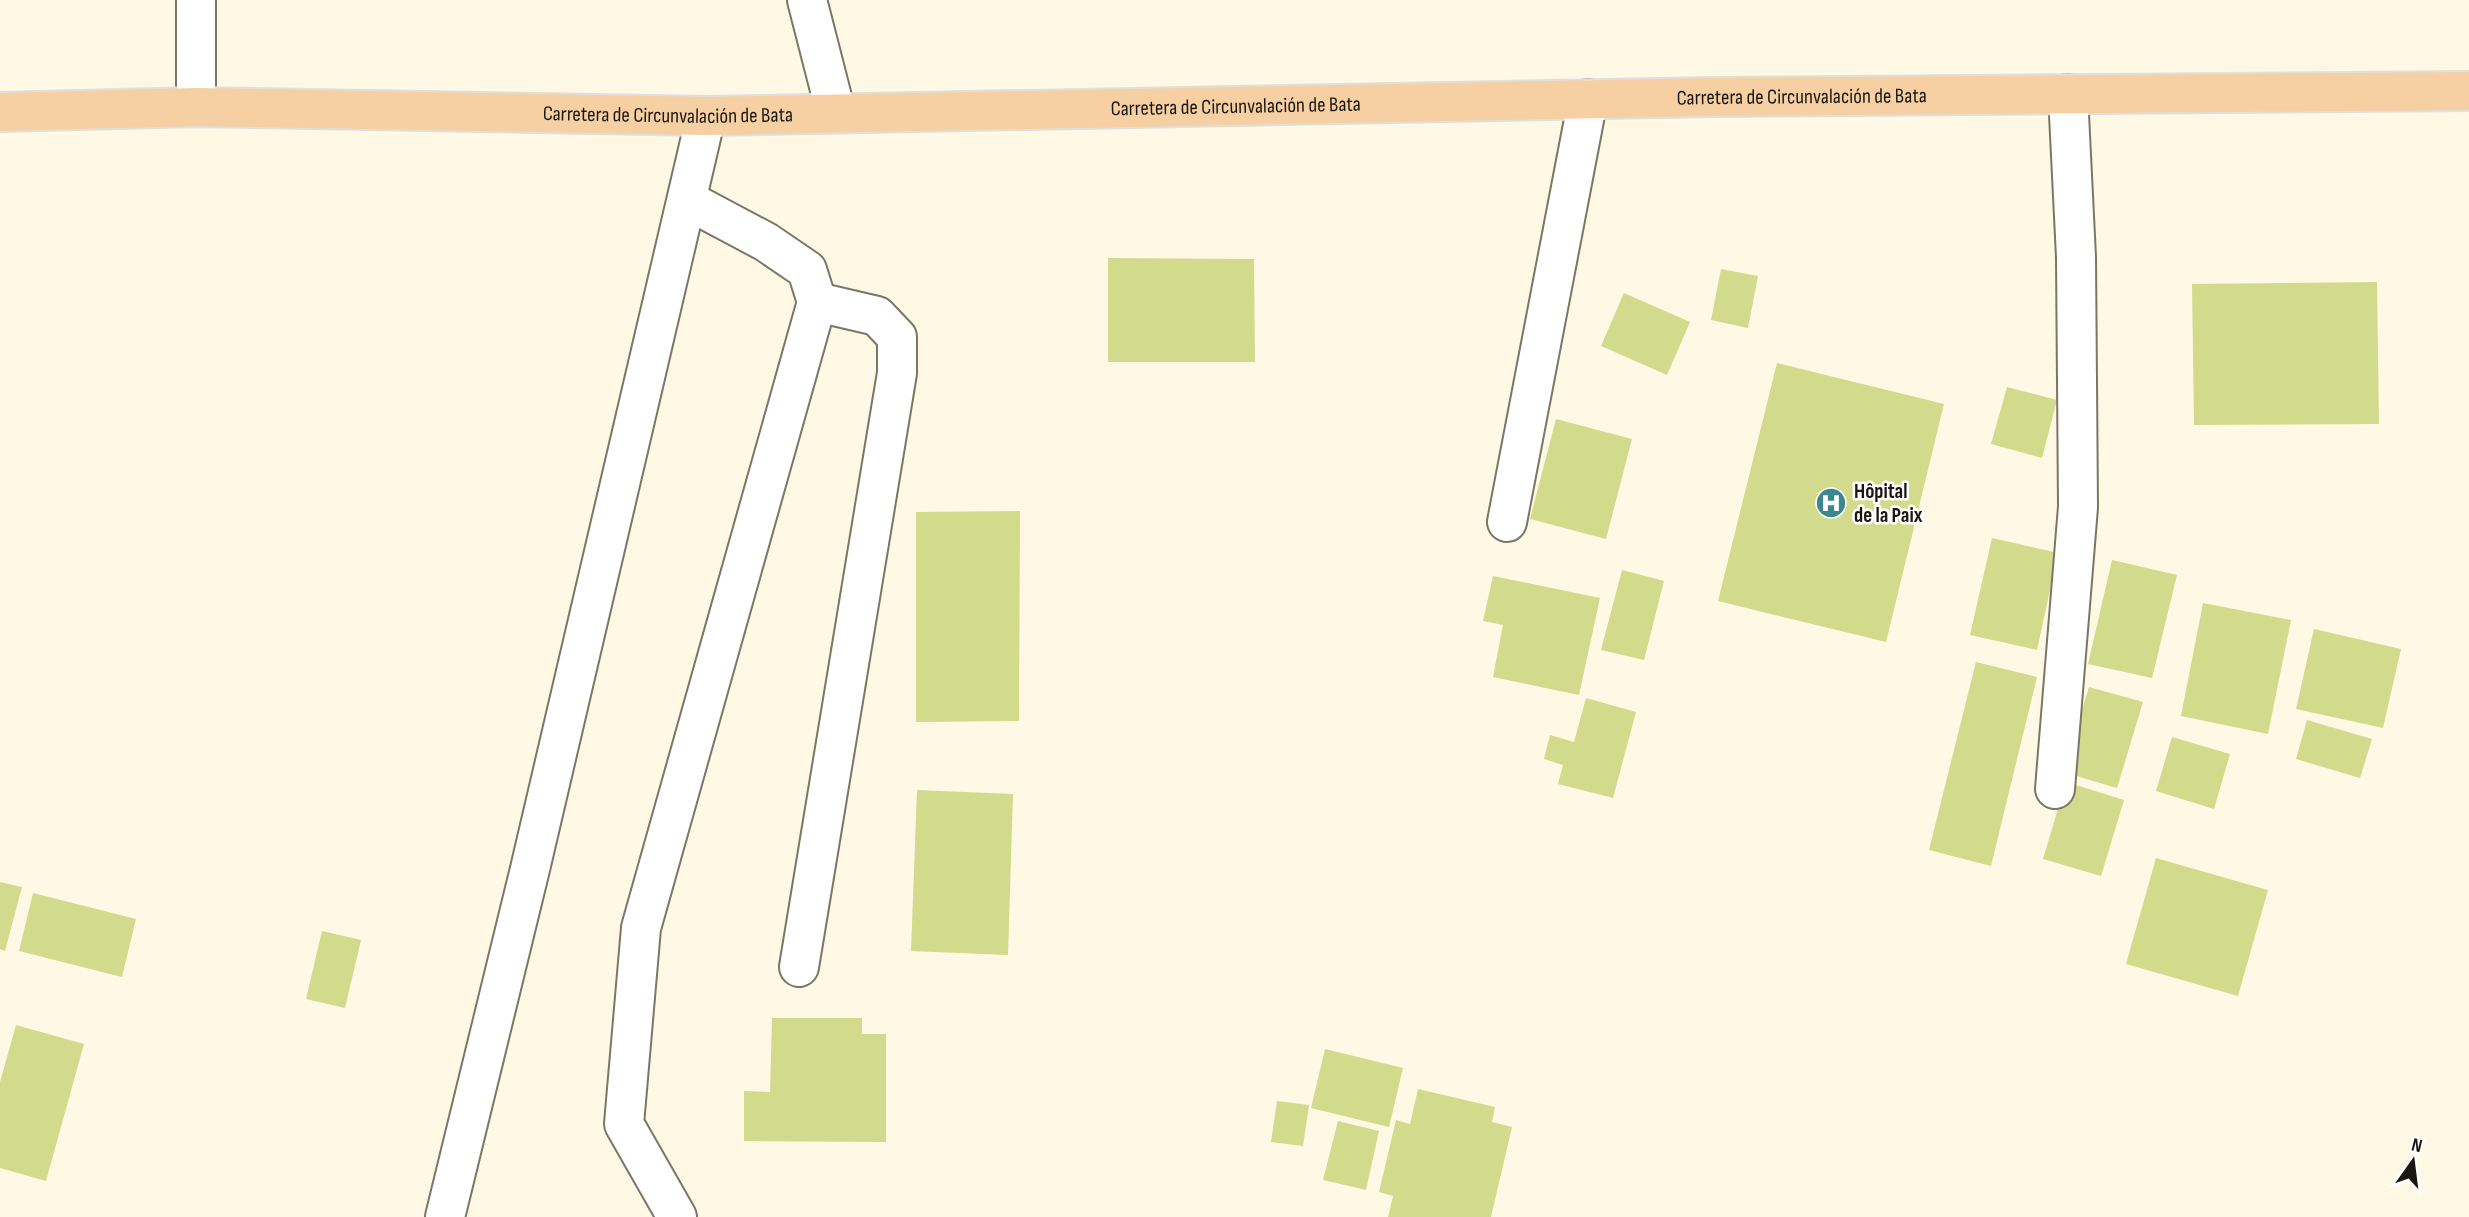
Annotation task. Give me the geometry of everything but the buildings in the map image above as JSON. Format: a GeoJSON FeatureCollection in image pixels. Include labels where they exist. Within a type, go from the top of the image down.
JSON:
{"type":"FeatureCollection","features":[{"type":"Feature","properties":{"kind":"main road","name":"Carretera de Circunvalación de Bata"},"geometry":{"type":"LineString","coordinates":[[0,112],[196,107],[706,117],[1588,99],[2469,91]]}},
{"type":"Feature","properties":{"kind":"street"},"geometry":{"type":"LineString","coordinates":[[196,0],[196,107]]}},
{"type":"Feature","properties":{"kind":"street"},"geometry":{"type":"LineString","coordinates":[[807,0],[836,113]]}},
{"type":"Feature","properties":{"kind":"street"},"geometry":{"type":"LineString","coordinates":[[2055,789],[2078,507],[2076,257],[2068,94]]}},
{"type":"Feature","properties":{"kind":"street"},"geometry":{"type":"LineString","coordinates":[[1507,522],[1588,99]]}},
{"type":"Feature","properties":{"kind":"street"},"geometry":{"type":"LineString","coordinates":[[444,1217],[530,870],[706,117]]}},
{"type":"Feature","properties":{"kind":"street"},"geometry":{"type":"LineString","coordinates":[[677,1217],[624,1124],[641,928],[817,302],[807,270],[766,242],[687,200]]}},
{"type":"Feature","properties":{"kind":"street"},"geometry":{"type":"LineString","coordinates":[[799,967],[897,361],[897,337],[877,316],[817,302]]}},
{"type":"Feature","properties":{"kind":"place","name":"Hôpital de la Paix"},"geometry":{"type":"Point","coordinates":[1831,503]}}]}
